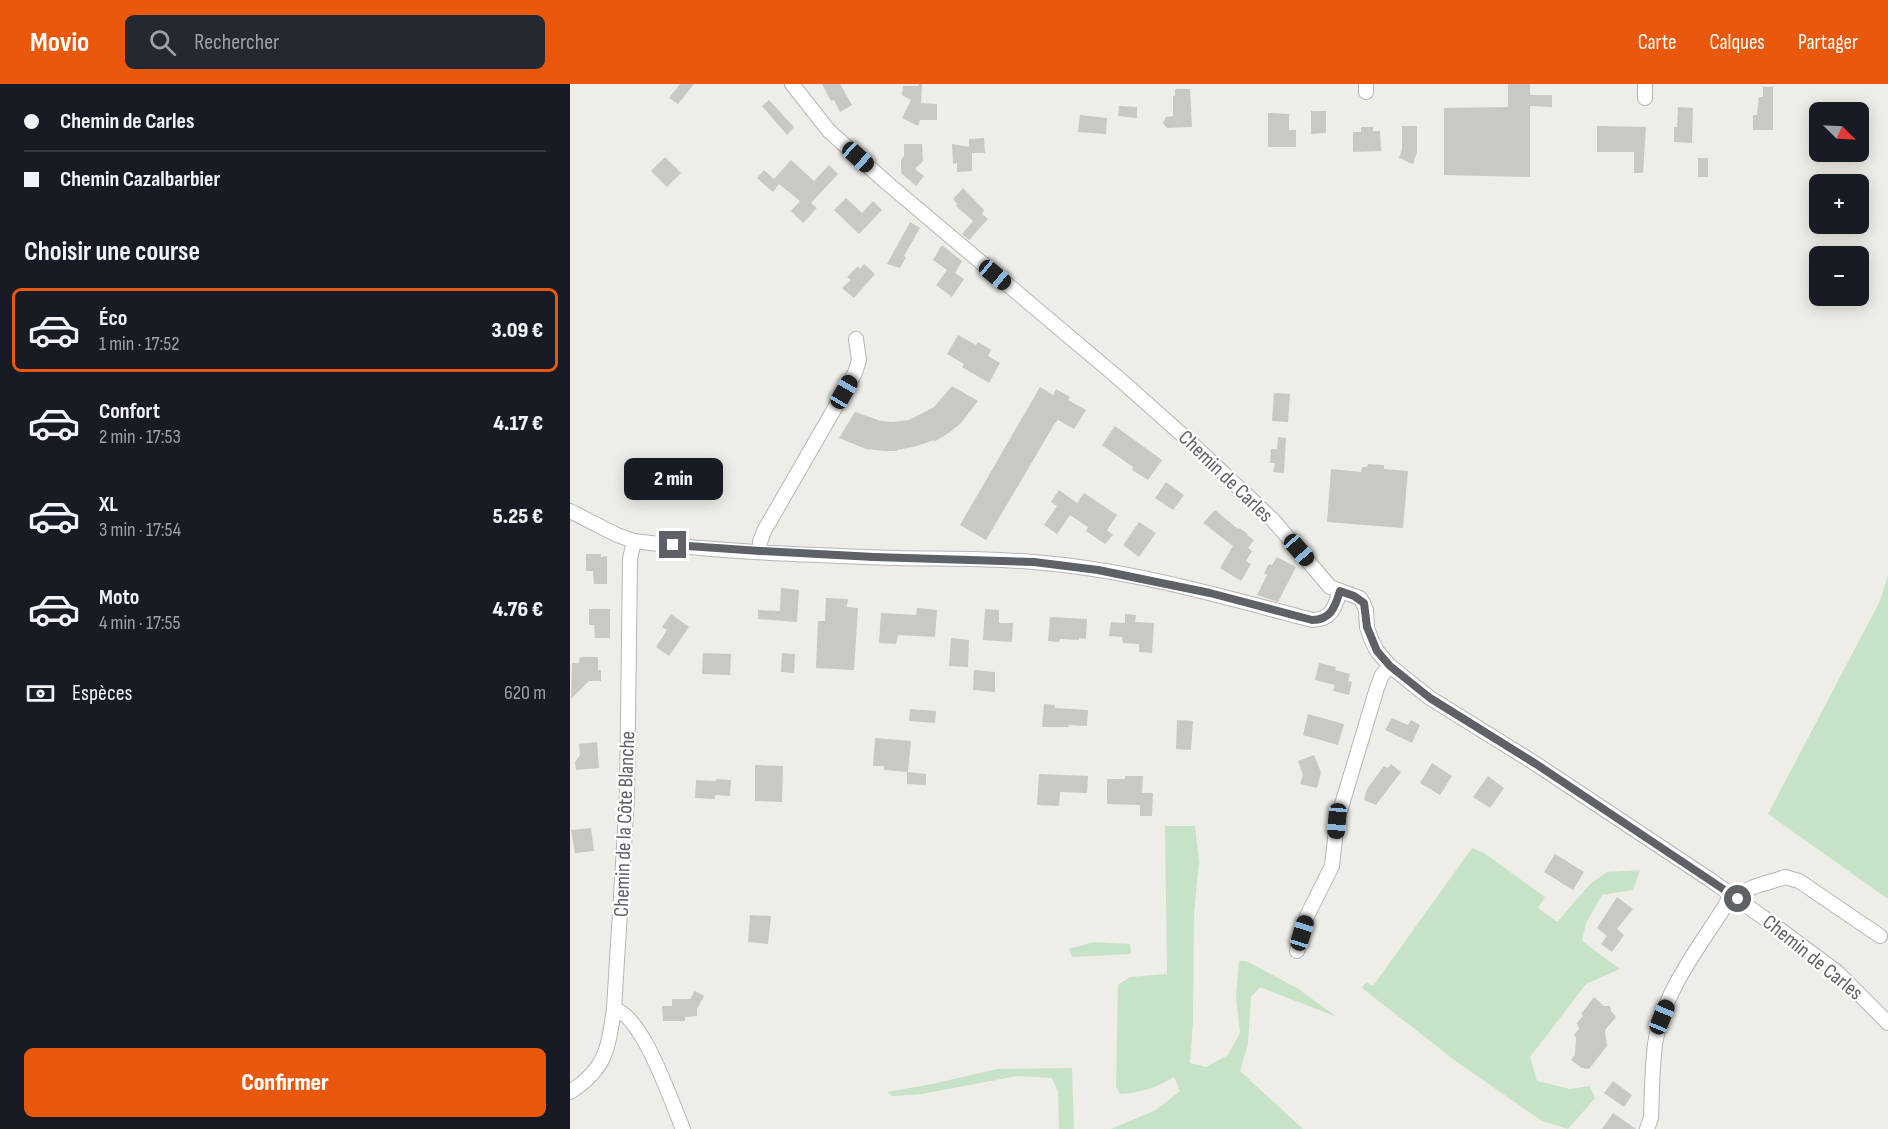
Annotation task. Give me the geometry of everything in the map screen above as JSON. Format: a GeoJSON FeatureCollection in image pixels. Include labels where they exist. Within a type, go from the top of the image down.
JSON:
{"type":"FeatureCollection","features":[{"type":"Feature","properties":{"kind":"street","name":"Chemin de Carles"},"geometry":{"type":"LineString","coordinates":[[792,84],[829,131],[1187,439],[1273,520],[1325,582],[1364,603],[1371,639],[1377,651],[1390,666],[1430,698],[1536,764],[1734,897],[1837,972],[1888,1023]]}},
{"type":"Feature","properties":{"kind":"street"},"geometry":{"type":"LineString","coordinates":[[1645,84],[1645,98]]}},
{"type":"Feature","properties":{"kind":"street"},"geometry":{"type":"LineString","coordinates":[[760,551],[764,531],[855,373],[859,360],[856,339]]}},
{"type":"Feature","properties":{"kind":"street"},"geometry":{"type":"LineString","coordinates":[[570,512],[634,541],[760,551],[1034,562],[1098,570],[1210,593],[1312,620],[1322,620],[1331,614],[1340,591]]}},
{"type":"Feature","properties":{"kind":"street","name":"Chemin de la Côte Blanche"},"geometry":{"type":"LineString","coordinates":[[570,1092],[588,1080],[601,1064],[609,1044],[614,1009],[627,798],[630,559],[634,541]]}},
{"type":"Feature","properties":{"kind":"street"},"geometry":{"type":"LineString","coordinates":[[1297,951],[1307,916],[1332,866],[1337,821],[1345,793],[1377,688],[1382,675],[1390,666]]}},
{"type":"Feature","properties":{"kind":"street"},"geometry":{"type":"LineString","coordinates":[[1647,1129],[1651,1118],[1655,1044],[1662,1017],[1677,981],[1725,906],[1734,897],[1785,877],[1790,878],[1799,881],[1880,936]]}},
{"type":"Feature","properties":{"kind":"street"},"geometry":{"type":"LineString","coordinates":[[614,1009],[630,1019],[648,1045],[683,1129]]}},
{"type":"Feature","properties":{"kind":"green space"},"geometry":{"type":"Polygon","coordinates":[[[1888,575],[1888,899],[1768,814],[1880,601],[1888,575]]]}},
{"type":"Feature","properties":{"kind":"green space"},"geometry":{"type":"Polygon","coordinates":[[[1165,826],[1195,826],[1199,862],[1194,914],[1193,1022],[1190,1063],[1206,1067],[1228,1055],[1240,1033],[1236,996],[1239,961],[1246,961],[1297,988],[1337,1017],[1260,987],[1251,997],[1248,1044],[1240,1071],[1303,1129],[1111,1129],[1156,1110],[1180,1091],[1174,1077],[1154,1087],[1134,1092],[1120,1094],[1116,1086],[1118,985],[1130,977],[1167,974],[1165,826]]]}},
{"type":"Feature","properties":{"kind":"green space"},"geometry":{"type":"Polygon","coordinates":[[[1472,848],[1484,853],[1545,897],[1538,908],[1557,922],[1590,884],[1607,872],[1640,870],[1633,890],[1602,895],[1586,923],[1582,941],[1620,969],[1586,984],[1530,1057],[1537,1081],[1570,1089],[1590,1086],[1595,1098],[1568,1129],[1542,1121],[1457,1062],[1362,988],[1366,982],[1373,986],[1472,848]]]}},
{"type":"Feature","properties":{"kind":"green space"},"geometry":{"type":"Polygon","coordinates":[[[1094,942],[1130,944],[1131,954],[1072,957],[1069,949],[1094,942]]]}},
{"type":"Feature","properties":{"kind":"green space"},"geometry":{"type":"Polygon","coordinates":[[[1072,1068],[1074,1129],[1059,1129],[1058,1092],[1052,1078],[1017,1076],[922,1094],[892,1096],[887,1092],[997,1069],[1072,1068]]]}},
{"type":"Feature","properties":{"kind":"building"},"geometry":{"type":"Polygon","coordinates":[[[680,84],[694,84],[678,104],[669,98],[680,84]]]}},
{"type":"Feature","properties":{"kind":"building"},"geometry":{"type":"Polygon","coordinates":[[[822,84],[840,84],[852,105],[840,112],[822,84]]]}},
{"type":"Feature","properties":{"kind":"building"},"geometry":{"type":"Polygon","coordinates":[[[922,84],[921,103],[937,104],[937,120],[920,120],[918,126],[902,118],[911,100],[902,95],[903,86],[918,86],[922,84]]]}},
{"type":"Feature","properties":{"kind":"building"},"geometry":{"type":"Polygon","coordinates":[[[1508,84],[1530,84],[1530,95],[1552,95],[1552,107],[1530,106],[1530,177],[1444,175],[1444,108],[1508,107],[1508,84]]]}},
{"type":"Feature","properties":{"kind":"building"},"geometry":{"type":"Polygon","coordinates":[[[1763,87],[1773,87],[1773,130],[1753,130],[1753,115],[1757,115],[1759,97],[1763,97],[1763,87]]]}},
{"type":"Feature","properties":{"kind":"building"},"geometry":{"type":"Polygon","coordinates":[[[1175,89],[1190,89],[1192,127],[1167,128],[1163,123],[1166,117],[1173,116],[1175,89]]]}},
{"type":"Feature","properties":{"kind":"building"},"geometry":{"type":"Polygon","coordinates":[[[769,100],[794,127],[787,135],[762,106],[769,100]]]}},
{"type":"Feature","properties":{"kind":"building"},"geometry":{"type":"Polygon","coordinates":[[[1119,106],[1137,107],[1137,118],[1118,116],[1119,106]]]}},
{"type":"Feature","properties":{"kind":"building"},"geometry":{"type":"Polygon","coordinates":[[[1678,107],[1693,108],[1692,143],[1674,142],[1678,107]]]}},
{"type":"Feature","properties":{"kind":"building"},"geometry":{"type":"Polygon","coordinates":[[[1311,111],[1326,111],[1326,133],[1311,134],[1311,111]]]}},
{"type":"Feature","properties":{"kind":"building"},"geometry":{"type":"Polygon","coordinates":[[[1268,113],[1289,114],[1289,130],[1296,130],[1296,147],[1268,147],[1268,113]]]}},
{"type":"Feature","properties":{"kind":"building"},"geometry":{"type":"Polygon","coordinates":[[[1080,115],[1107,118],[1106,134],[1078,132],[1080,115]]]}},
{"type":"Feature","properties":{"kind":"building"},"geometry":{"type":"Polygon","coordinates":[[[1402,126],[1417,126],[1417,152],[1413,164],[1399,158],[1402,149],[1402,126]]]}},
{"type":"Feature","properties":{"kind":"building"},"geometry":{"type":"Polygon","coordinates":[[[1597,126],[1646,127],[1643,173],[1634,173],[1634,152],[1597,152],[1597,126]]]}},
{"type":"Feature","properties":{"kind":"building"},"geometry":{"type":"Polygon","coordinates":[[[1361,127],[1373,127],[1373,131],[1380,131],[1381,151],[1353,152],[1353,132],[1361,132],[1361,127]]]}},
{"type":"Feature","properties":{"kind":"building"},"geometry":{"type":"Polygon","coordinates":[[[984,138],[985,153],[972,153],[972,171],[957,172],[957,163],[953,164],[952,144],[969,147],[969,139],[984,138]]]}},
{"type":"Feature","properties":{"kind":"building"},"geometry":{"type":"Polygon","coordinates":[[[904,144],[922,144],[923,161],[915,169],[924,176],[916,186],[901,173],[904,144]]]}},
{"type":"Feature","properties":{"kind":"building"},"geometry":{"type":"Polygon","coordinates":[[[665,157],[681,173],[667,187],[651,171],[665,157]]]}},
{"type":"Feature","properties":{"kind":"building"},"geometry":{"type":"Polygon","coordinates":[[[1698,158],[1708,158],[1708,177],[1698,177],[1698,158]]]}},
{"type":"Feature","properties":{"kind":"building"},"geometry":{"type":"Polygon","coordinates":[[[791,160],[814,181],[829,165],[838,174],[811,203],[817,208],[803,223],[791,211],[800,201],[779,184],[773,192],[757,178],[764,170],[774,179],[791,160]]]}},
{"type":"Feature","properties":{"kind":"building"},"geometry":{"type":"Polygon","coordinates":[[[963,188],[984,210],[982,214],[988,219],[969,240],[962,234],[973,221],[956,206],[953,199],[963,188]]]}},
{"type":"Feature","properties":{"kind":"building"},"geometry":{"type":"Polygon","coordinates":[[[846,198],[862,213],[873,201],[882,210],[859,234],[834,210],[846,198]]]}},
{"type":"Feature","properties":{"kind":"building"},"geometry":{"type":"Polygon","coordinates":[[[910,222],[920,228],[900,268],[887,264],[910,222]]]}},
{"type":"Feature","properties":{"kind":"building"},"geometry":{"type":"Polygon","coordinates":[[[942,245],[962,261],[955,273],[964,279],[952,297],[936,285],[947,270],[933,260],[942,245]]]}},
{"type":"Feature","properties":{"kind":"building"},"geometry":{"type":"Polygon","coordinates":[[[864,264],[875,274],[854,298],[842,288],[851,280],[847,277],[858,266],[860,269],[864,264]]]}},
{"type":"Feature","properties":{"kind":"building"},"geometry":{"type":"Polygon","coordinates":[[[958,335],[976,345],[978,342],[991,350],[988,356],[1000,363],[989,383],[962,367],[964,364],[947,354],[958,335]]]}},
{"type":"Feature","properties":{"kind":"building"},"geometry":{"type":"Polygon","coordinates":[[[952,386],[978,401],[961,423],[934,442],[934,440],[897,451],[885,451],[866,449],[839,438],[855,412],[881,421],[909,420],[934,407],[952,386]]]}},
{"type":"Feature","properties":{"kind":"building"},"geometry":{"type":"Polygon","coordinates":[[[1040,387],[1053,395],[1056,389],[1070,397],[1068,400],[1086,410],[1074,429],[1058,420],[1055,423],[986,540],[960,525],[1040,387]]]}},
{"type":"Feature","properties":{"kind":"building"},"geometry":{"type":"Polygon","coordinates":[[[1274,393],[1290,394],[1288,422],[1272,421],[1274,393]]]}},
{"type":"Feature","properties":{"kind":"building"},"geometry":{"type":"Polygon","coordinates":[[[1115,426],[1162,460],[1148,480],[1102,445],[1115,426]]]}},
{"type":"Feature","properties":{"kind":"building"},"geometry":{"type":"Polygon","coordinates":[[[1278,437],[1286,438],[1284,473],[1273,472],[1275,463],[1270,463],[1271,449],[1277,449],[1278,437]]]}},
{"type":"Feature","properties":{"kind":"building"},"geometry":{"type":"Polygon","coordinates":[[[1368,464],[1384,465],[1384,469],[1408,471],[1403,528],[1327,522],[1331,469],[1361,472],[1362,467],[1367,467],[1368,464]]]}},
{"type":"Feature","properties":{"kind":"building"},"geometry":{"type":"Polygon","coordinates":[[[1166,482],[1184,495],[1173,510],[1155,498],[1166,482]]]}},
{"type":"Feature","properties":{"kind":"building"},"geometry":{"type":"Polygon","coordinates":[[[1059,490],[1077,503],[1084,493],[1117,515],[1107,530],[1113,535],[1105,544],[1086,531],[1088,527],[1070,515],[1057,534],[1044,525],[1057,506],[1051,502],[1059,490]]]}},
{"type":"Feature","properties":{"kind":"building"},"geometry":{"type":"Polygon","coordinates":[[[1215,510],[1254,540],[1248,548],[1252,551],[1246,561],[1251,564],[1241,581],[1220,568],[1233,546],[1203,523],[1215,510]]]}},
{"type":"Feature","properties":{"kind":"building"},"geometry":{"type":"Polygon","coordinates":[[[1139,522],[1156,533],[1139,557],[1123,545],[1139,522]]]}},
{"type":"Feature","properties":{"kind":"building"},"geometry":{"type":"Polygon","coordinates":[[[586,554],[607,556],[607,584],[594,584],[593,571],[586,571],[586,554]]]}},
{"type":"Feature","properties":{"kind":"building"},"geometry":{"type":"Polygon","coordinates":[[[1277,557],[1296,567],[1278,602],[1257,595],[1267,575],[1264,573],[1277,557]]]}},
{"type":"Feature","properties":{"kind":"building"},"geometry":{"type":"Polygon","coordinates":[[[781,588],[799,590],[797,622],[758,619],[758,610],[780,611],[781,588]]]}},
{"type":"Feature","properties":{"kind":"building"},"geometry":{"type":"Polygon","coordinates":[[[826,598],[848,599],[847,607],[858,608],[854,670],[816,668],[818,621],[825,621],[826,598]]]}},
{"type":"Feature","properties":{"kind":"building"},"geometry":{"type":"Polygon","coordinates":[[[917,608],[937,610],[935,637],[898,635],[896,644],[879,643],[881,613],[916,615],[917,608]]]}},
{"type":"Feature","properties":{"kind":"building"},"geometry":{"type":"Polygon","coordinates":[[[589,609],[610,609],[610,638],[595,638],[594,625],[589,625],[589,609]]]}},
{"type":"Feature","properties":{"kind":"building"},"geometry":{"type":"Polygon","coordinates":[[[985,609],[999,610],[999,623],[1013,623],[1012,642],[983,640],[985,609]]]}},
{"type":"Feature","properties":{"kind":"building"},"geometry":{"type":"Polygon","coordinates":[[[671,614],[689,627],[669,656],[656,647],[667,630],[662,627],[671,614]]]}},
{"type":"Feature","properties":{"kind":"building"},"geometry":{"type":"Polygon","coordinates":[[[1125,614],[1136,615],[1135,622],[1154,623],[1152,653],[1139,652],[1139,644],[1123,643],[1122,637],[1109,636],[1111,622],[1125,623],[1125,614]]]}},
{"type":"Feature","properties":{"kind":"building"},"geometry":{"type":"Polygon","coordinates":[[[1050,617],[1087,619],[1086,639],[1048,641],[1050,617]]]}},
{"type":"Feature","properties":{"kind":"building"},"geometry":{"type":"Polygon","coordinates":[[[951,638],[969,640],[968,667],[949,666],[951,638]]]}},
{"type":"Feature","properties":{"kind":"building"},"geometry":{"type":"Polygon","coordinates":[[[703,653],[731,654],[730,675],[702,674],[703,653]]]}},
{"type":"Feature","properties":{"kind":"building"},"geometry":{"type":"Polygon","coordinates":[[[782,653],[795,654],[794,673],[781,672],[782,653]]]}},
{"type":"Feature","properties":{"kind":"building"},"geometry":{"type":"Polygon","coordinates":[[[580,657],[598,657],[601,681],[589,681],[571,699],[572,663],[579,663],[580,657]]]}},
{"type":"Feature","properties":{"kind":"building"},"geometry":{"type":"Polygon","coordinates":[[[1319,663],[1336,667],[1335,670],[1350,674],[1348,681],[1352,682],[1349,695],[1333,691],[1335,685],[1315,680],[1319,663]]]}},
{"type":"Feature","properties":{"kind":"building"},"geometry":{"type":"Polygon","coordinates":[[[974,670],[995,672],[995,692],[973,690],[974,670]]]}},
{"type":"Feature","properties":{"kind":"building"},"geometry":{"type":"Polygon","coordinates":[[[1044,704],[1055,705],[1055,708],[1088,710],[1087,726],[1042,727],[1044,704]]]}},
{"type":"Feature","properties":{"kind":"building"},"geometry":{"type":"Polygon","coordinates":[[[910,709],[936,711],[935,723],[909,721],[910,709]]]}},
{"type":"Feature","properties":{"kind":"building"},"geometry":{"type":"Polygon","coordinates":[[[1308,714],[1344,724],[1338,745],[1303,735],[1308,714]]]}},
{"type":"Feature","properties":{"kind":"building"},"geometry":{"type":"Polygon","coordinates":[[[1392,718],[1408,725],[1411,720],[1420,725],[1412,743],[1385,730],[1392,718]]]}},
{"type":"Feature","properties":{"kind":"building"},"geometry":{"type":"Polygon","coordinates":[[[1177,720],[1193,721],[1191,750],[1176,749],[1177,720]]]}},
{"type":"Feature","properties":{"kind":"building"},"geometry":{"type":"Polygon","coordinates":[[[875,738],[911,741],[908,772],[884,770],[884,766],[873,766],[875,738]]]}},
{"type":"Feature","properties":{"kind":"building"},"geometry":{"type":"Polygon","coordinates":[[[597,742],[599,768],[576,770],[575,762],[580,755],[579,744],[597,742]]]}},
{"type":"Feature","properties":{"kind":"building"},"geometry":{"type":"Polygon","coordinates":[[[1314,755],[1321,772],[1317,788],[1300,784],[1303,775],[1298,761],[1314,755]]]}},
{"type":"Feature","properties":{"kind":"building"},"geometry":{"type":"Polygon","coordinates":[[[1432,763],[1452,776],[1440,795],[1420,783],[1432,763]]]}},
{"type":"Feature","properties":{"kind":"building"},"geometry":{"type":"Polygon","coordinates":[[[1391,764],[1401,772],[1376,805],[1364,800],[1367,789],[1384,766],[1388,768],[1391,764]]]}},
{"type":"Feature","properties":{"kind":"building"},"geometry":{"type":"Polygon","coordinates":[[[755,765],[783,766],[782,802],[755,801],[755,765]]]}},
{"type":"Feature","properties":{"kind":"building"},"geometry":{"type":"Polygon","coordinates":[[[907,772],[926,774],[926,785],[907,784],[907,772]]]}},
{"type":"Feature","properties":{"kind":"building"},"geometry":{"type":"Polygon","coordinates":[[[1039,774],[1088,776],[1087,793],[1060,792],[1059,806],[1037,805],[1039,774]]]}},
{"type":"Feature","properties":{"kind":"building"},"geometry":{"type":"Polygon","coordinates":[[[1125,776],[1143,776],[1142,793],[1153,793],[1152,816],[1140,816],[1140,805],[1107,804],[1107,779],[1125,779],[1125,776]]]}},
{"type":"Feature","properties":{"kind":"building"},"geometry":{"type":"Polygon","coordinates":[[[1488,776],[1504,788],[1490,808],[1473,797],[1488,776]]]}},
{"type":"Feature","properties":{"kind":"building"},"geometry":{"type":"Polygon","coordinates":[[[716,779],[731,780],[730,796],[715,795],[715,799],[695,798],[696,780],[716,781],[716,779]]]}},
{"type":"Feature","properties":{"kind":"building"},"geometry":{"type":"Polygon","coordinates":[[[591,828],[594,851],[575,853],[571,830],[591,828]]]}},
{"type":"Feature","properties":{"kind":"building"},"geometry":{"type":"Polygon","coordinates":[[[1555,854],[1584,872],[1573,890],[1544,872],[1555,854]]]}},
{"type":"Feature","properties":{"kind":"building"},"geometry":{"type":"Polygon","coordinates":[[[1617,897],[1633,909],[1617,929],[1624,935],[1612,952],[1601,944],[1607,936],[1597,928],[1617,897]]]}},
{"type":"Feature","properties":{"kind":"building"},"geometry":{"type":"Polygon","coordinates":[[[750,915],[771,916],[768,944],[748,942],[750,915]]]}},
{"type":"Feature","properties":{"kind":"building"},"geometry":{"type":"Polygon","coordinates":[[[695,991],[704,996],[697,1009],[697,1016],[685,1017],[685,1021],[663,1021],[662,1006],[672,1006],[672,999],[690,999],[695,991]]]}},
{"type":"Feature","properties":{"kind":"building"},"geometry":{"type":"Polygon","coordinates":[[[1594,997],[1604,1006],[1610,1006],[1616,1017],[1605,1030],[1607,1046],[1589,1069],[1582,1068],[1571,1060],[1575,1055],[1576,1038],[1574,1035],[1579,1029],[1577,1023],[1594,997]]]}},
{"type":"Feature","properties":{"kind":"building"},"geometry":{"type":"Polygon","coordinates":[[[1613,1081],[1632,1095],[1624,1107],[1604,1093],[1613,1081]]]}},
{"type":"Feature","properties":{"kind":"building"},"geometry":{"type":"Polygon","coordinates":[[[1613,1113],[1636,1129],[1602,1129],[1613,1113]]]}},
{"type":"Feature","properties":{"kind":"route"},"geometry":{"type":"LineString","coordinates":[[673,545],[874,557],[1034,562],[1098,570],[1210,593],[1312,620],[1322,620],[1331,614],[1340,591],[1360,598],[1364,603],[1367,627],[1377,651],[1390,666],[1430,698],[1536,764],[1738,899]]}}]}
